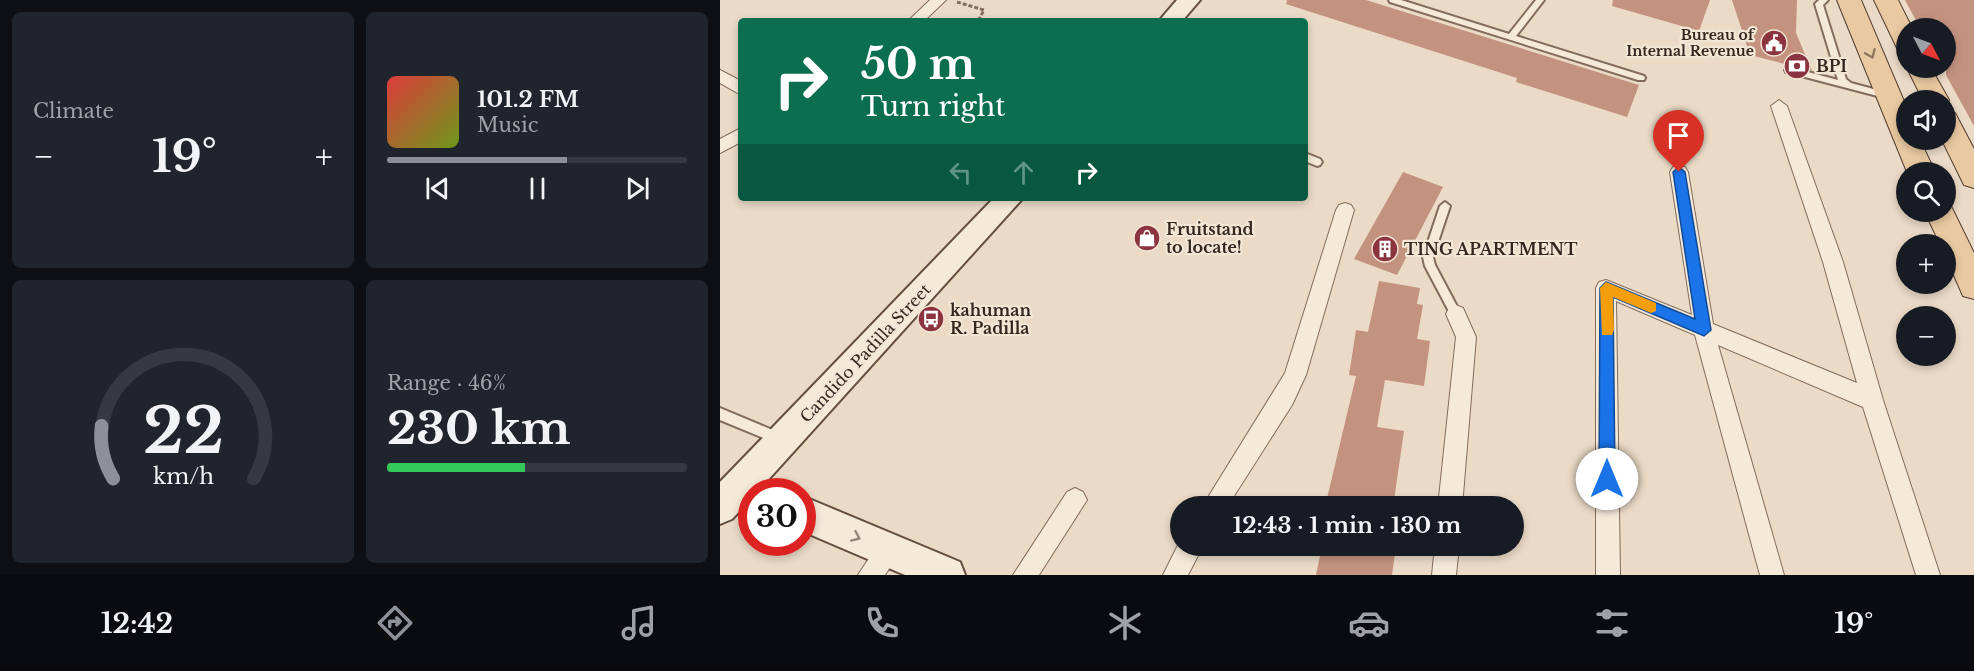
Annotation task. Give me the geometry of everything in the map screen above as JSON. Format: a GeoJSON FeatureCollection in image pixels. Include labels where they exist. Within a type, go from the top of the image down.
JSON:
{"type":"FeatureCollection","features":[{"type":"Feature","properties":{"kind":"main road"},"geometry":{"type":"LineString","coordinates":[[1173,18],[1189,0]]}},
{"type":"Feature","properties":{"kind":"main road"},"geometry":{"type":"LineString","coordinates":[[1849,0],[1896,112]]}},
{"type":"Feature","properties":{"kind":"main road"},"geometry":{"type":"LineString","coordinates":[[1886,0],[1896,21]]}},
{"type":"Feature","properties":{"kind":"main road"},"geometry":{"type":"LineString","coordinates":[[1956,140],[1974,177]]}},
{"type":"Feature","properties":{"kind":"main road","name":"Candido Padilla Street"},"geometry":{"type":"LineString","coordinates":[[753,478],[784,440],[1007,201]]}},
{"type":"Feature","properties":{"kind":"main road"},"geometry":{"type":"LineString","coordinates":[[1945,222],[1973,281]]}},
{"type":"Feature","properties":{"kind":"main road"},"geometry":{"type":"LineString","coordinates":[[816,522],[879,563],[947,575]]}},
{"type":"Feature","properties":{"kind":"street"},"geometry":{"type":"LineString","coordinates":[[918,18],[939,0]]}},
{"type":"Feature","properties":{"kind":"street"},"geometry":{"type":"LineString","coordinates":[[720,76],[738,87]]}},
{"type":"Feature","properties":{"kind":"street"},"geometry":{"type":"LineString","coordinates":[[1779,106],[1833,262],[1872,400],[1928,575]]}},
{"type":"Feature","properties":{"kind":"street"},"geometry":{"type":"LineString","coordinates":[[720,147],[738,136]]}},
{"type":"Feature","properties":{"kind":"street"},"geometry":{"type":"LineString","coordinates":[[1679,172],[1704,330],[1772,575]]}},
{"type":"Feature","properties":{"kind":"street"},"geometry":{"type":"LineString","coordinates":[[1221,496],[1284,398],[1295,375],[1345,210]]}},
{"type":"Feature","properties":{"kind":"street"},"geometry":{"type":"LineString","coordinates":[[1608,575],[1606,288],[1872,400]]}},
{"type":"Feature","properties":{"kind":"street"},"geometry":{"type":"LineString","coordinates":[[1451,496],[1466,337],[1456,314]]}},
{"type":"Feature","properties":{"kind":"street"},"geometry":{"type":"LineString","coordinates":[[1025,575],[1075,500]]}},
{"type":"Feature","properties":{"kind":"street"},"geometry":{"type":"LineString","coordinates":[[1175,575],[1185,556]]}},
{"type":"Feature","properties":{"kind":"street"},"geometry":{"type":"LineString","coordinates":[[1444,575],[1446,556]]}},
{"type":"Feature","properties":{"kind":"lane"},"geometry":{"type":"LineString","coordinates":[[1397,0],[1641,78]]}},
{"type":"Feature","properties":{"kind":"lane"},"geometry":{"type":"LineString","coordinates":[[1512,36],[1540,0]]}},
{"type":"Feature","properties":{"kind":"lane"},"geometry":{"type":"LineString","coordinates":[[1824,0],[1819,4],[1842,81],[1847,84]]}},
{"type":"Feature","properties":{"kind":"lane"},"geometry":{"type":"LineString","coordinates":[[1789,70],[1889,96]]}},
{"type":"Feature","properties":{"kind":"lane"},"geometry":{"type":"LineString","coordinates":[[1308,158],[1317,162]]}},
{"type":"Feature","properties":{"kind":"lane"},"geometry":{"type":"LineString","coordinates":[[1445,206],[1428,257],[1430,266],[1456,314]]}},
{"type":"Feature","properties":{"kind":"lane"},"geometry":{"type":"LineString","coordinates":[[720,414],[784,440]]}},
{"type":"Feature","properties":{"kind":"path"},"geometry":{"type":"LineString","coordinates":[[951,0],[984,10],[980,18]]}},
{"type":"Feature","properties":{"kind":"building"},"geometry":{"type":"Polygon","coordinates":[[[1287,0],[1366,0],[1639,85],[1627,117],[1516,82],[1517,78],[1286,4],[1287,0]]]}},
{"type":"Feature","properties":{"kind":"building"},"geometry":{"type":"Polygon","coordinates":[[[1613,0],[1710,0],[1699,31],[1612,6],[1613,0]]]}},
{"type":"Feature","properties":{"kind":"building"},"geometry":{"type":"Polygon","coordinates":[[[1732,0],[1797,0],[1796,33],[1812,71],[1750,55],[1732,0]]]}},
{"type":"Feature","properties":{"kind":"building"},"geometry":{"type":"Polygon","coordinates":[[[1905,0],[1974,0],[1974,126],[1948,78],[1956,78],[1956,18],[1915,18],[1905,0]]]}},
{"type":"Feature","properties":{"kind":"building"},"geometry":{"type":"Polygon","coordinates":[[[1403,172],[1443,187],[1397,275],[1354,259],[1403,172]]]}},
{"type":"Feature","properties":{"kind":"building"},"geometry":{"type":"Polygon","coordinates":[[[1379,281],[1420,288],[1417,304],[1423,305],[1417,339],[1430,341],[1424,386],[1385,380],[1377,427],[1404,431],[1395,496],[1328,496],[1356,376],[1349,375],[1356,330],[1368,332],[1379,281]]]}},
{"type":"Feature","properties":{"kind":"building"},"geometry":{"type":"Polygon","coordinates":[[[1320,556],[1395,556],[1392,575],[1316,575],[1320,556]]]}},
{"type":"Feature","properties":{"kind":"slow traffic"},"geometry":{"type":"LineString","coordinates":[[1607,330],[1606,288],[1651,307]]}},
{"type":"Feature","properties":{"kind":"place","name":"Bureau of Internal Revenue"},"geometry":{"type":"Point","coordinates":[1774,43]}},
{"type":"Feature","properties":{"kind":"place","name":"BPI"},"geometry":{"type":"Point","coordinates":[1797,66]}},
{"type":"Feature","properties":{"kind":"place","name":"Fruitstand to locate!"},"geometry":{"type":"Point","coordinates":[1147,238]}},
{"type":"Feature","properties":{"kind":"place","name":"TING APARTMENT"},"geometry":{"type":"Point","coordinates":[1385,249]}},
{"type":"Feature","properties":{"kind":"place","name":"kahuman R. Padilla"},"geometry":{"type":"Point","coordinates":[931,319]}},
{"type":"Feature","properties":{"kind":"route"},"geometry":{"type":"LineString","coordinates":[[1607,479],[1606,288],[1704,330],[1679,172]]}}]}
